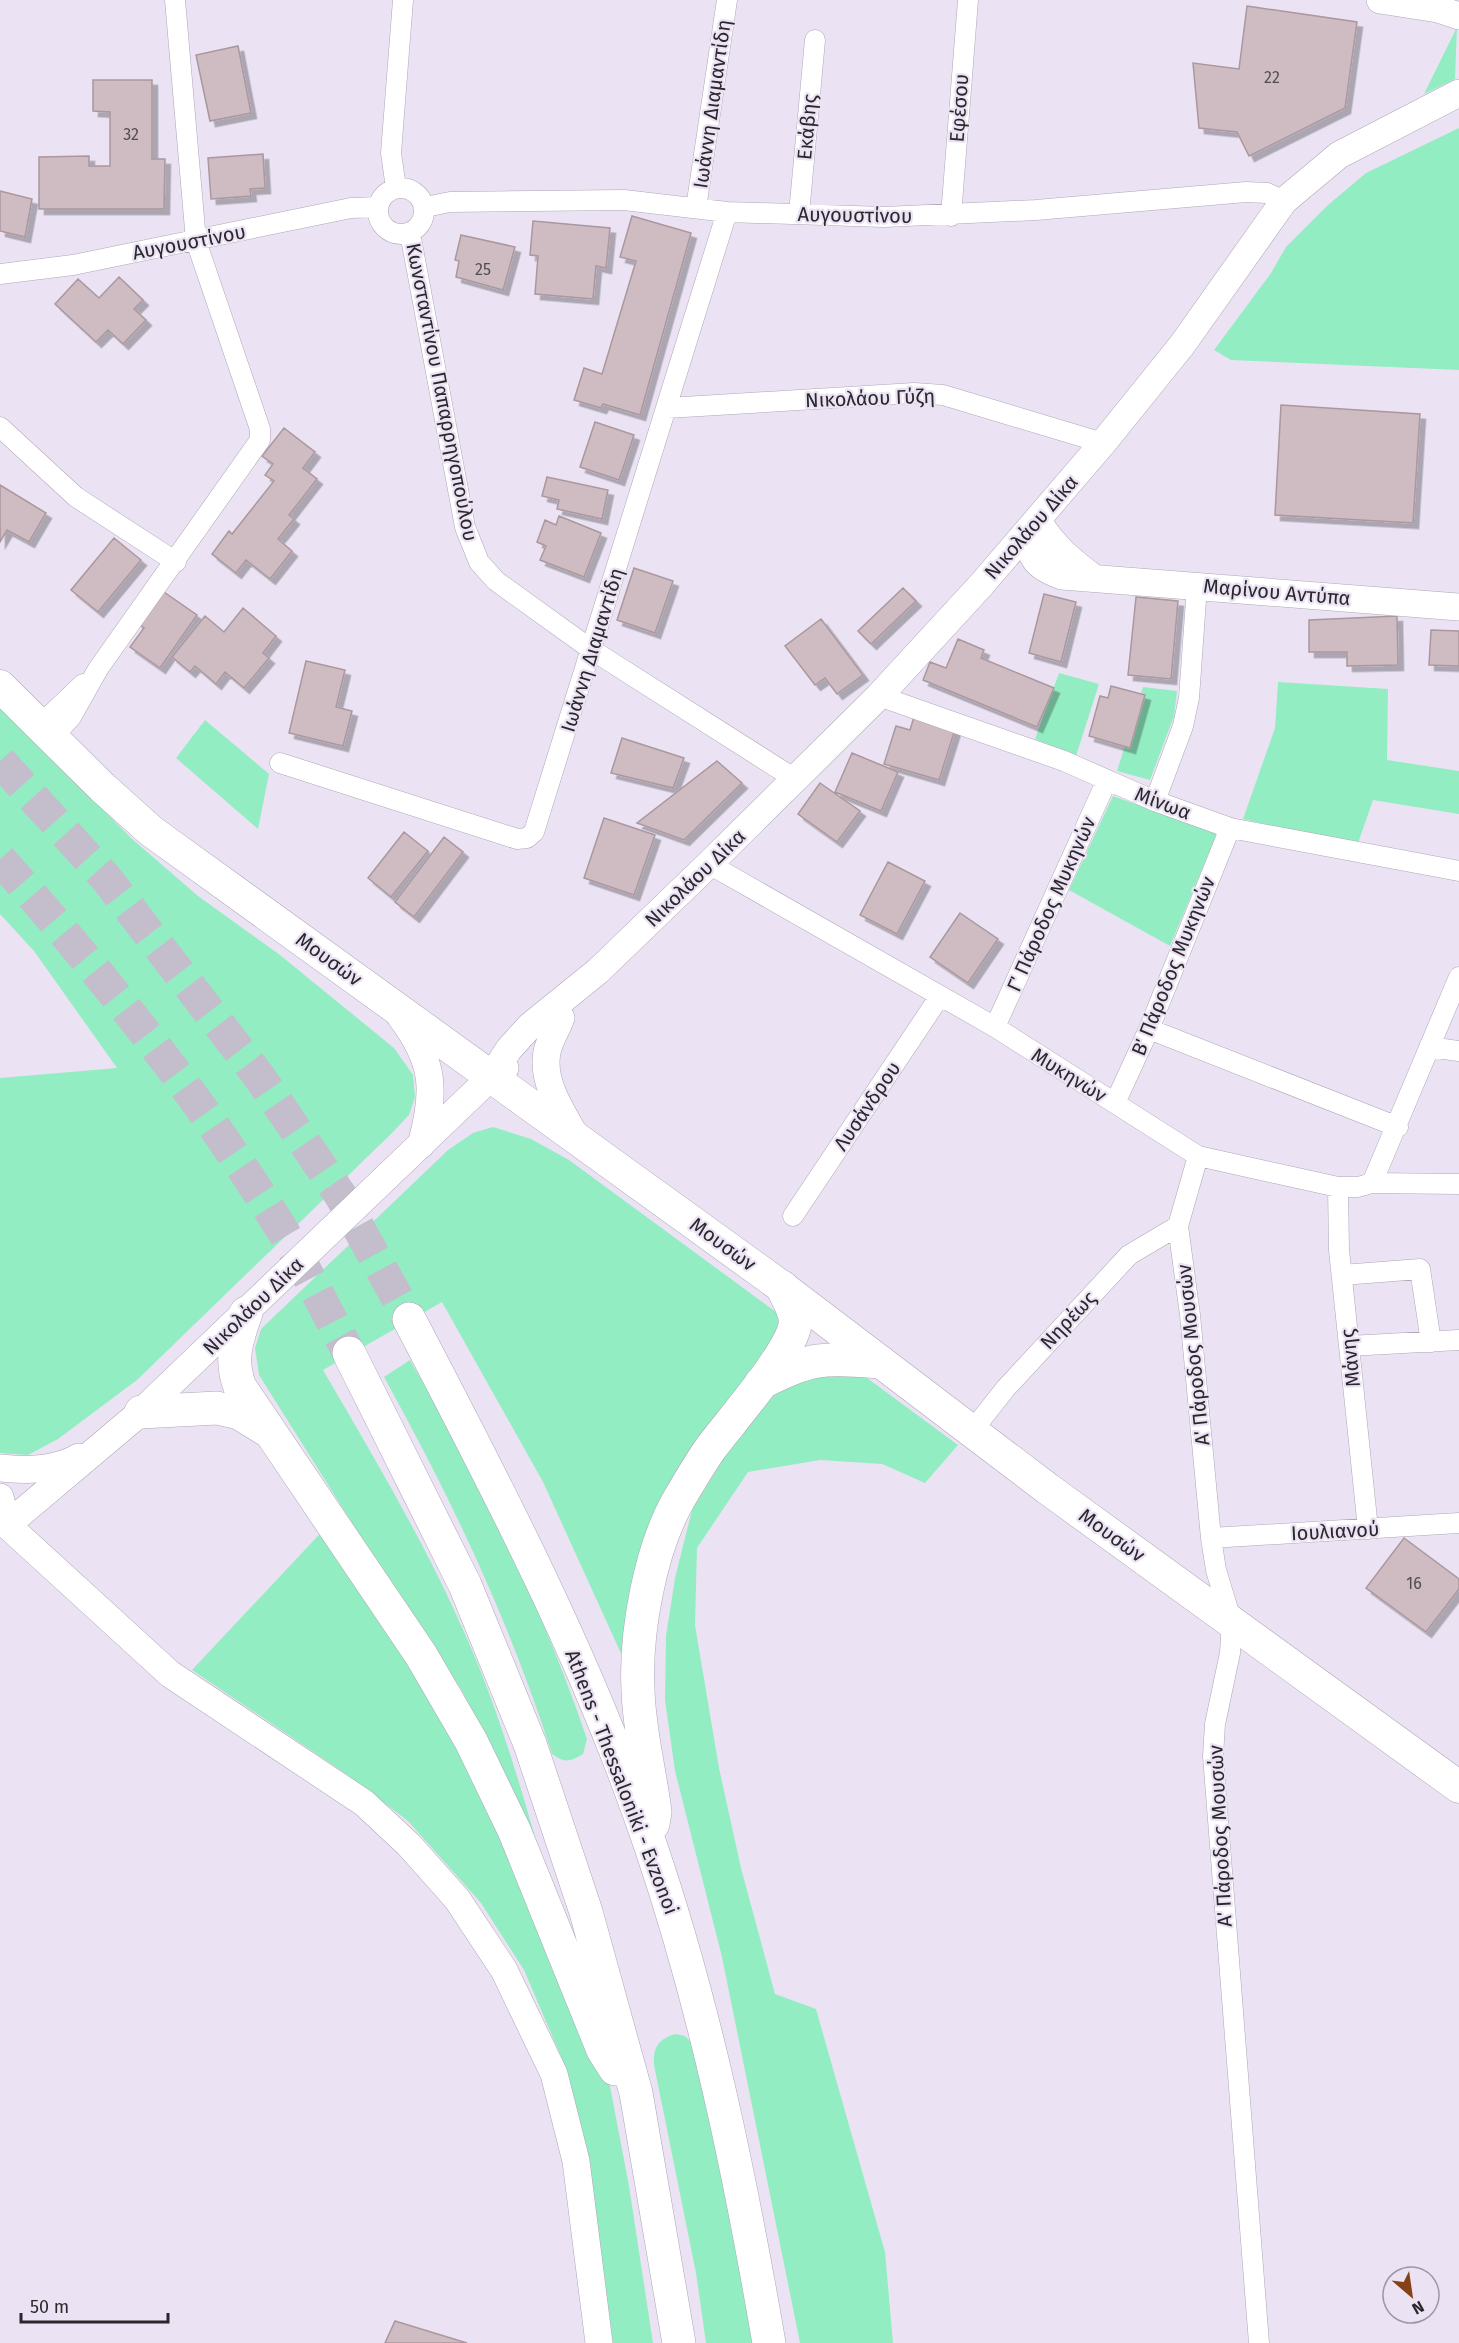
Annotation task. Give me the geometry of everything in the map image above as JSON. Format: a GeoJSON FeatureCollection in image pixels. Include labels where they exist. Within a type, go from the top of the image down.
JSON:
{"type":"FeatureCollection","features":[{"type":"Feature","properties":{"kind":"highway"},"geometry":{"type":"LineString","coordinates":[[650,1844],[654,1812],[638,1688],[641,1640],[657,1552],[677,1502],[709,1450],[761,1383],[793,1334],[796,1322],[782,1287]]}},
{"type":"Feature","properties":{"kind":"highway"},"geometry":{"type":"LineString","coordinates":[[246,1313],[234,1351],[234,1372],[248,1401],[421,1655],[471,1741],[514,1830],[603,2050],[617,2072],[636,2093]]}},
{"type":"Feature","properties":{"kind":"highway","name":"Athens - Thessaloniki - Evzonoi"},"geometry":{"type":"LineString","coordinates":[[409,1319],[552,1600],[650,1844],[712,2053],[769,2343]]}},
{"type":"Feature","properties":{"kind":"highway"},"geometry":{"type":"LineString","coordinates":[[349,1353],[465,1585],[530,1744],[586,1912],[636,2093],[679,2343]]}},
{"type":"Feature","properties":{"kind":"highway"},"geometry":{"type":"LineString","coordinates":[[761,1383],[793,1366],[818,1359],[880,1362]]}},
{"type":"Feature","properties":{"kind":"highway"},"geometry":{"type":"LineString","coordinates":[[141,1412],[217,1408],[239,1413],[269,1431]]}},
{"type":"Feature","properties":{"kind":"main road","name":"Μουσών"},"geometry":{"type":"LineString","coordinates":[[0,687],[45,733],[151,831],[782,1287],[972,1431],[1459,1787]]}},
{"type":"Feature","properties":{"kind":"street"},"geometry":{"type":"LineString","coordinates":[[45,733],[98,669],[176,562],[260,440],[260,429],[196,241],[176,0]]}},
{"type":"Feature","properties":{"kind":"street"},"geometry":{"type":"LineString","coordinates":[[396,188],[391,153],[403,0]]}},
{"type":"Feature","properties":{"kind":"street","name":"Ιωάννη Διαμαντίδη"},"geometry":{"type":"LineString","coordinates":[[696,208],[727,0]]}},
{"type":"Feature","properties":{"kind":"street","name":"Εφέσου"},"geometry":{"type":"LineString","coordinates":[[951,216],[968,0]]}},
{"type":"Feature","properties":{"kind":"street"},"geometry":{"type":"LineString","coordinates":[[1380,0],[1445,8]]}},
{"type":"Feature","properties":{"kind":"street","name":"Εκάβης"},"geometry":{"type":"LineString","coordinates":[[799,214],[815,40]]}},
{"type":"Feature","properties":{"kind":"street","name":"Νικολάου Δίκα"},"geometry":{"type":"LineString","coordinates":[[491,1077],[509,1049],[530,1026],[598,971],[709,864],[879,696],[982,584],[1038,521],[1182,345],[1284,201],[1339,155],[1459,93]]}},
{"type":"Feature","properties":{"kind":"street"},"geometry":{"type":"LineString","coordinates":[[396,188],[411,189],[422,200],[424,207],[422,222],[410,233],[396,234],[389,231],[380,221],[378,207],[384,195],[396,188]]}},
{"type":"Feature","properties":{"kind":"street","name":"Αυγουστίνου"},"geometry":{"type":"LineString","coordinates":[[424,207],[450,202],[624,200],[727,212],[884,217],[951,216],[1246,192],[1267,193],[1284,201]]}},
{"type":"Feature","properties":{"kind":"street","name":"Αυγουστίνου"},"geometry":{"type":"LineString","coordinates":[[0,274],[73,265],[351,208],[378,207]]}},
{"type":"Feature","properties":{"kind":"street","name":"Ιωάννη Διαμαντίδη"},"geometry":{"type":"LineString","coordinates":[[280,763],[517,839],[527,838],[534,832],[727,212]]}},
{"type":"Feature","properties":{"kind":"street","name":"Κωνσταντίνου Παπαρρηγοπούλου"},"geometry":{"type":"LineString","coordinates":[[410,233],[465,526],[471,548],[478,562],[496,581],[592,650],[795,779]]}},
{"type":"Feature","properties":{"kind":"street","name":"Νικολάου Γύζη"},"geometry":{"type":"LineString","coordinates":[[667,408],[914,393],[943,395],[1103,443]]}},
{"type":"Feature","properties":{"kind":"street"},"geometry":{"type":"LineString","coordinates":[[0,427],[76,497],[176,562]]}},
{"type":"Feature","properties":{"kind":"street"},"geometry":{"type":"LineString","coordinates":[[1038,521],[1031,545],[1033,557],[1044,570],[1062,576]]}},
{"type":"Feature","properties":{"kind":"street"},"geometry":{"type":"LineString","coordinates":[[1038,521],[1049,539],[1063,554],[1094,578]]}},
{"type":"Feature","properties":{"kind":"street","name":"Μαρίνου Αντύπα"},"geometry":{"type":"LineString","coordinates":[[982,584],[1018,572],[1459,607]]}},
{"type":"Feature","properties":{"kind":"street"},"geometry":{"type":"LineString","coordinates":[[1155,801],[1183,726],[1189,698],[1197,586]]}},
{"type":"Feature","properties":{"kind":"street","name":"Μίνωα"},"geometry":{"type":"LineString","coordinates":[[879,696],[1023,745],[1155,801],[1230,828],[1459,871]]}},
{"type":"Feature","properties":{"kind":"street","name":"Γ΄ Πάροδος Μυκηνών"},"geometry":{"type":"LineString","coordinates":[[995,1028],[1107,780]]}},
{"type":"Feature","properties":{"kind":"street","name":"Β΄ Πάροδος Μυκηνών"},"geometry":{"type":"LineString","coordinates":[[1114,1103],[1149,1029],[1230,828]]}},
{"type":"Feature","properties":{"kind":"street","name":"Μυκηνών"},"geometry":{"type":"LineString","coordinates":[[709,864],[995,1028],[1198,1156],[1338,1187],[1358,1187],[1372,1182],[1459,1184]]}},
{"type":"Feature","properties":{"kind":"street","name":"Νικολάου Δίκα"},"geometry":{"type":"LineString","coordinates":[[2,1526],[141,1412],[491,1077],[522,1057],[561,1018],[598,971]]}},
{"type":"Feature","properties":{"kind":"street"},"geometry":{"type":"LineString","coordinates":[[1372,1182],[1398,1127],[1459,977]]}},
{"type":"Feature","properties":{"kind":"street","name":"Λυσάνδρου"},"geometry":{"type":"LineString","coordinates":[[793,1216],[940,996]]}},
{"type":"Feature","properties":{"kind":"street"},"geometry":{"type":"LineString","coordinates":[[394,1008],[412,1031],[427,1062],[431,1097],[421,1145]]}},
{"type":"Feature","properties":{"kind":"street"},"geometry":{"type":"LineString","coordinates":[[561,1018],[547,1051],[546,1064],[551,1091],[577,1140]]}},
{"type":"Feature","properties":{"kind":"street"},"geometry":{"type":"LineString","coordinates":[[1149,1029],[1398,1127]]}},
{"type":"Feature","properties":{"kind":"street"},"geometry":{"type":"LineString","coordinates":[[1429,1047],[1459,1051]]}},
{"type":"Feature","properties":{"kind":"street","name":"Α΄ Πάροδος Μουσών"},"geometry":{"type":"LineString","coordinates":[[1198,1156],[1178,1226],[1190,1315],[1211,1538],[1216,1570],[1232,1623],[1230,1653],[1215,1724],[1213,1756],[1258,2343]]}},
{"type":"Feature","properties":{"kind":"street","name":"Μάνης"},"geometry":{"type":"LineString","coordinates":[[1338,1187],[1339,1250],[1368,1529]]}},
{"type":"Feature","properties":{"kind":"street","name":"Νηρέως"},"geometry":{"type":"LineString","coordinates":[[972,1431],[1006,1388],[1129,1255],[1178,1226]]}},
{"type":"Feature","properties":{"kind":"street"},"geometry":{"type":"LineString","coordinates":[[1342,1275],[1420,1269],[1431,1342]]}},
{"type":"Feature","properties":{"kind":"street"},"geometry":{"type":"LineString","coordinates":[[1349,1346],[1459,1340]]}},
{"type":"Feature","properties":{"kind":"street"},"geometry":{"type":"LineString","coordinates":[[0,1468],[18,1470],[47,1468],[74,1460],[99,1447]]}},
{"type":"Feature","properties":{"kind":"street"},"geometry":{"type":"LineString","coordinates":[[0,1497],[2,1526],[170,1674],[364,1803],[409,1845],[457,1899],[504,1970],[554,2074],[576,2161],[599,2343]]}},
{"type":"Feature","properties":{"kind":"street","name":"Ιουλιανού"},"geometry":{"type":"LineString","coordinates":[[1211,1538],[1459,1523]]}},
{"type":"Feature","properties":{"kind":"green space"},"geometry":{"type":"Polygon","coordinates":[[[1457,27],[1455,79],[1424,94],[1457,27]]]}},
{"type":"Feature","properties":{"kind":"green space"},"geometry":{"type":"Polygon","coordinates":[[[1459,128],[1459,370],[1231,360],[1214,350],[1271,273],[1286,247],[1328,205],[1366,173],[1459,128]]]}},
{"type":"Feature","properties":{"kind":"green space"},"geometry":{"type":"Polygon","coordinates":[[[1059,673],[1099,684],[1076,756],[1035,739],[1059,673]]]}},
{"type":"Feature","properties":{"kind":"green space"},"geometry":{"type":"Polygon","coordinates":[[[1278,682],[1388,689],[1387,760],[1459,771],[1459,814],[1373,800],[1357,846],[1243,819],[1275,728],[1278,682]]]}},
{"type":"Feature","properties":{"kind":"green space"},"geometry":{"type":"Polygon","coordinates":[[[1143,687],[1177,691],[1174,716],[1150,780],[1117,771],[1143,687]]]}},
{"type":"Feature","properties":{"kind":"green space"},"geometry":{"type":"Polygon","coordinates":[[[0,704],[131,838],[198,896],[280,955],[394,1048],[413,1075],[415,1097],[409,1115],[392,1133],[137,1380],[58,1439],[28,1455],[0,1453],[0,1078],[117,1068],[34,951],[0,914],[0,704]]]}},
{"type":"Feature","properties":{"kind":"green space"},"geometry":{"type":"Polygon","coordinates":[[[205,720],[269,774],[258,829],[176,758],[205,720]]]}},
{"type":"Feature","properties":{"kind":"green space"},"geometry":{"type":"Polygon","coordinates":[[[1113,796],[1217,833],[1170,946],[1069,890],[1113,796]]]}},
{"type":"Feature","properties":{"kind":"green space"},"geometry":{"type":"Polygon","coordinates":[[[493,1127],[531,1139],[569,1160],[791,1323],[681,1480],[624,1660],[543,1482],[442,1302],[323,1370],[406,1516],[463,1628],[511,1755],[554,1905],[495,1755],[461,1689],[408,1612],[259,1375],[255,1348],[261,1329],[448,1150],[473,1133],[493,1127]]]}},
{"type":"Feature","properties":{"kind":"green space"},"geometry":{"type":"Polygon","coordinates":[[[410,1360],[485,1498],[550,1641],[587,1739],[583,1754],[574,1759],[564,1760],[552,1754],[517,1656],[477,1561],[433,1468],[384,1377],[410,1360]]]}},
{"type":"Feature","properties":{"kind":"green space"},"geometry":{"type":"Polygon","coordinates":[[[863,1375],[958,1445],[925,1483],[882,1464],[820,1460],[748,1472],[697,1548],[695,1625],[719,1768],[741,1868],[775,1994],[816,2009],[885,2252],[893,2343],[800,2343],[722,1957],[675,1771],[665,1700],[666,1636],[675,1578],[692,1510],[735,1440],[774,1390],[797,1377],[863,1375]]]}},
{"type":"Feature","properties":{"kind":"green space"},"geometry":{"type":"Polygon","coordinates":[[[331,1522],[433,1667],[609,2081],[629,2186],[653,2343],[611,2343],[584,2143],[565,2066],[524,1970],[481,1903],[408,1821],[349,1776],[192,1670],[331,1522]]]}},
{"type":"Feature","properties":{"kind":"green space"},"geometry":{"type":"Polygon","coordinates":[[[675,2034],[685,2036],[692,2043],[727,2192],[754,2343],[706,2343],[696,2273],[654,2065],[654,2054],[658,2045],[675,2034]]]}},
{"type":"Feature","properties":{"kind":"building"},"geometry":{"type":"Polygon","coordinates":[[[1247,6],[1357,22],[1345,108],[1249,156],[1237,132],[1199,128],[1193,63],[1239,69],[1247,6]]]}},
{"type":"Feature","properties":{"kind":"building"},"geometry":{"type":"Polygon","coordinates":[[[238,46],[251,113],[210,121],[196,55],[238,46]]]}},
{"type":"Feature","properties":{"kind":"building"},"geometry":{"type":"Polygon","coordinates":[[[93,80],[152,80],[152,159],[165,159],[164,209],[39,209],[39,157],[89,156],[89,166],[110,166],[110,112],[93,111],[93,80]]]}},
{"type":"Feature","properties":{"kind":"building"},"geometry":{"type":"Polygon","coordinates":[[[263,154],[265,188],[250,189],[251,196],[211,199],[208,158],[263,154]]]}},
{"type":"Feature","properties":{"kind":"building"},"geometry":{"type":"Polygon","coordinates":[[[0,191],[32,199],[25,237],[0,231],[0,191]]]}},
{"type":"Feature","properties":{"kind":"building"},"geometry":{"type":"Polygon","coordinates":[[[632,216],[691,233],[640,415],[603,404],[601,408],[574,400],[584,368],[602,374],[636,261],[620,257],[632,216]]]}},
{"type":"Feature","properties":{"kind":"building"},"geometry":{"type":"Polygon","coordinates":[[[533,221],[610,228],[606,268],[596,266],[593,299],[535,294],[538,256],[530,255],[533,221]]]}},
{"type":"Feature","properties":{"kind":"building"},"geometry":{"type":"Polygon","coordinates":[[[461,235],[515,247],[503,290],[456,277],[459,261],[455,260],[461,235]]]}},
{"type":"Feature","properties":{"kind":"building"},"geometry":{"type":"Polygon","coordinates":[[[119,277],[143,300],[134,309],[146,320],[123,344],[108,330],[96,342],[55,304],[78,279],[99,298],[119,277]]]}},
{"type":"Feature","properties":{"kind":"building"},"geometry":{"type":"Polygon","coordinates":[[[1281,405],[1420,414],[1413,523],[1275,515],[1281,405]]]}},
{"type":"Feature","properties":{"kind":"building"},"geometry":{"type":"Polygon","coordinates":[[[595,422],[634,435],[619,480],[580,467],[595,422]]]}},
{"type":"Feature","properties":{"kind":"building"},"geometry":{"type":"Polygon","coordinates":[[[284,428],[315,452],[303,468],[317,479],[289,515],[294,519],[278,539],[292,551],[270,579],[246,560],[236,573],[212,554],[229,531],[232,534],[274,481],[265,475],[273,464],[262,456],[284,428]]]}},
{"type":"Feature","properties":{"kind":"building"},"geometry":{"type":"Polygon","coordinates":[[[547,477],[608,490],[602,519],[557,509],[559,500],[542,496],[547,477]]]}},
{"type":"Feature","properties":{"kind":"building"},"geometry":{"type":"Polygon","coordinates":[[[0,485],[46,513],[29,542],[7,530],[0,542],[0,485]]]}},
{"type":"Feature","properties":{"kind":"building"},"geometry":{"type":"Polygon","coordinates":[[[559,516],[601,533],[584,577],[540,560],[546,546],[537,542],[545,520],[556,525],[559,516]]]}},
{"type":"Feature","properties":{"kind":"building"},"geometry":{"type":"Polygon","coordinates":[[[114,538],[141,560],[98,612],[71,590],[114,538]]]}},
{"type":"Feature","properties":{"kind":"building"},"geometry":{"type":"Polygon","coordinates":[[[634,568],[673,581],[655,633],[617,620],[634,568]]]}},
{"type":"Feature","properties":{"kind":"building"},"geometry":{"type":"Polygon","coordinates":[[[903,588],[916,601],[871,644],[858,631],[903,588]]]}},
{"type":"Feature","properties":{"kind":"building"},"geometry":{"type":"Polygon","coordinates":[[[161,590],[197,615],[160,668],[130,647],[144,628],[137,623],[161,590]]]}},
{"type":"Feature","properties":{"kind":"building"},"geometry":{"type":"Polygon","coordinates":[[[1044,594],[1076,602],[1061,662],[1029,653],[1044,594]]]}},
{"type":"Feature","properties":{"kind":"building"},"geometry":{"type":"Polygon","coordinates":[[[1136,597],[1178,601],[1171,679],[1128,675],[1136,597]]]}},
{"type":"Feature","properties":{"kind":"building"},"geometry":{"type":"Polygon","coordinates":[[[243,608],[276,636],[263,653],[269,658],[244,688],[225,672],[216,684],[195,666],[190,672],[172,657],[205,616],[224,632],[243,608]]]}},
{"type":"Feature","properties":{"kind":"building"},"geometry":{"type":"Polygon","coordinates":[[[1397,616],[1398,665],[1347,666],[1347,652],[1309,652],[1309,620],[1397,616]]]}},
{"type":"Feature","properties":{"kind":"building"},"geometry":{"type":"Polygon","coordinates":[[[821,619],[863,675],[837,694],[825,678],[815,685],[785,646],[821,619]]]}},
{"type":"Feature","properties":{"kind":"building"},"geometry":{"type":"Polygon","coordinates":[[[1431,630],[1459,631],[1459,666],[1429,665],[1431,630]]]}},
{"type":"Feature","properties":{"kind":"building"},"geometry":{"type":"Polygon","coordinates":[[[958,639],[984,650],[981,658],[1054,688],[1037,727],[923,680],[930,662],[946,668],[958,639]]]}},
{"type":"Feature","properties":{"kind":"building"},"geometry":{"type":"Polygon","coordinates":[[[306,661],[345,670],[336,707],[352,711],[343,746],[289,733],[306,661]]]}},
{"type":"Feature","properties":{"kind":"building"},"geometry":{"type":"Polygon","coordinates":[[[1111,686],[1145,695],[1130,748],[1089,736],[1100,696],[1108,698],[1111,686]]]}},
{"type":"Feature","properties":{"kind":"building"},"geometry":{"type":"Polygon","coordinates":[[[916,710],[957,723],[939,780],[884,764],[896,726],[910,730],[916,710]]]}},
{"type":"Feature","properties":{"kind":"building"},"geometry":{"type":"Polygon","coordinates":[[[622,738],[684,758],[673,788],[611,773],[622,738]]]}},
{"type":"Feature","properties":{"kind":"building"},"geometry":{"type":"Polygon","coordinates":[[[852,753],[898,772],[881,811],[835,792],[852,753]]]}},
{"type":"Feature","properties":{"kind":"building"},"geometry":{"type":"Polygon","coordinates":[[[717,761],[742,783],[684,840],[637,823],[717,761]]]}},
{"type":"Feature","properties":{"kind":"building"},"geometry":{"type":"Polygon","coordinates":[[[820,783],[860,811],[837,842],[798,814],[820,783]]]}},
{"type":"Feature","properties":{"kind":"building"},"geometry":{"type":"Polygon","coordinates":[[[604,818],[655,835],[634,895],[584,878],[604,818]]]}},
{"type":"Feature","properties":{"kind":"building"},"geometry":{"type":"Polygon","coordinates":[[[404,832],[428,851],[391,897],[368,878],[404,832]]]}},
{"type":"Feature","properties":{"kind":"building"},"geometry":{"type":"Polygon","coordinates":[[[444,837],[463,852],[414,917],[395,902],[444,837]]]}},
{"type":"Feature","properties":{"kind":"building"},"geometry":{"type":"Polygon","coordinates":[[[888,862],[925,881],[897,934],[860,915],[888,862]]]}},
{"type":"Feature","properties":{"kind":"building"},"geometry":{"type":"Polygon","coordinates":[[[960,913],[998,939],[968,983],[930,957],[960,913]]]}},
{"type":"Feature","properties":{"kind":"building"},"geometry":{"type":"Polygon","coordinates":[[[1404,1538],[1459,1579],[1459,1589],[1426,1632],[1366,1588],[1404,1538]]]}},
{"type":"Feature","properties":{"kind":"building"},"geometry":{"type":"Polygon","coordinates":[[[395,2321],[467,2343],[385,2343],[395,2321]]]}},
{"type":"Feature","properties":{"kind":"tunnel"},"geometry":{"type":"LineString","coordinates":[[0,761],[106,878],[258,1075],[341,1196],[409,1319]]}},
{"type":"Feature","properties":{"kind":"tunnel"},"geometry":{"type":"LineString","coordinates":[[0,859],[114,993],[220,1134],[284,1233],[349,1353]]}}]}
